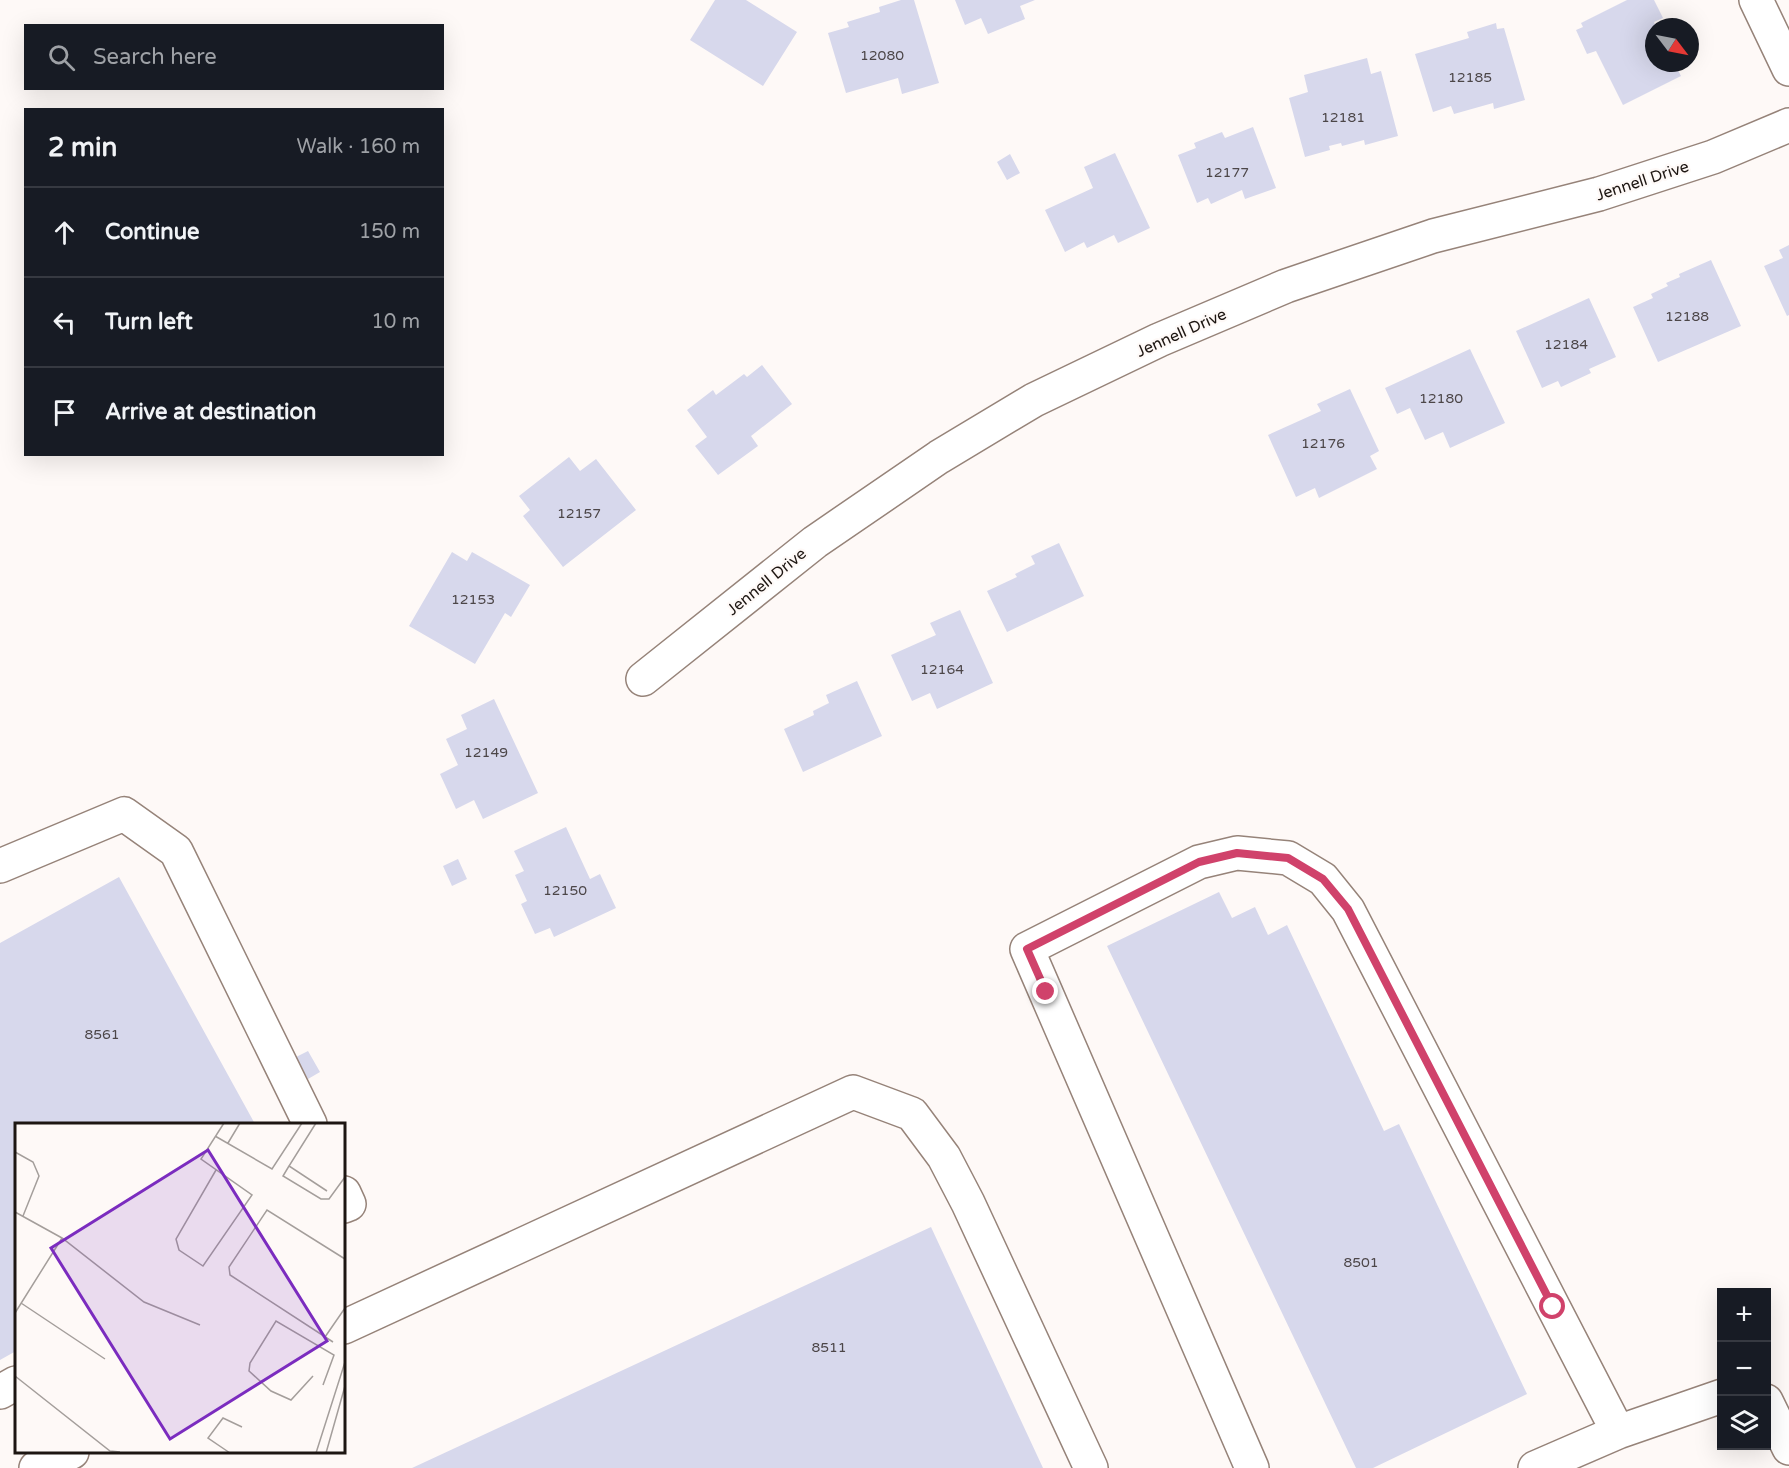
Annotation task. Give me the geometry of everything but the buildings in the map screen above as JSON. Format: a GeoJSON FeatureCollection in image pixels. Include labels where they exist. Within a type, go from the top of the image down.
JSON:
{"type":"FeatureCollection","features":[{"type":"Feature","properties":{"kind":"street"},"geometry":{"type":"LineString","coordinates":[[1756,0],[1789,69]]}},
{"type":"Feature","properties":{"kind":"street","name":"Jennell Drive"},"geometry":{"type":"LineString","coordinates":[[643,679],[814,542],[939,457],[1034,400],[1160,340],[1287,286],[1433,236],[1609,191],[1713,157],[1789,125]]}},
{"type":"Feature","properties":{"kind":"street"},"geometry":{"type":"LineString","coordinates":[[0,866],[124,814],[176,851],[309,1123]]}},
{"type":"Feature","properties":{"kind":"street"},"geometry":{"type":"LineString","coordinates":[[1252,1468],[1027,949],[1199,862],[1237,853],[1288,858],[1323,879],[1348,909],[1618,1432]]}},
{"type":"Feature","properties":{"kind":"street"},"geometry":{"type":"LineString","coordinates":[[345,1327],[853,1092],[912,1114],[944,1157],[968,1203],[1091,1468]]}},
{"type":"Feature","properties":{"kind":"street"},"geometry":{"type":"LineString","coordinates":[[0,1392],[15,1384]]}},
{"type":"Feature","properties":{"kind":"street"},"geometry":{"type":"LineString","coordinates":[[1535,1468],[1618,1432],[1717,1398]]}},
{"type":"Feature","properties":{"kind":"street"},"geometry":{"type":"LineString","coordinates":[[1771,1410],[1789,1448]]}},
{"type":"Feature","properties":{"kind":"street"},"geometry":{"type":"LineString","coordinates":[[36,1468],[70,1453]]}},
{"type":"Feature","properties":{"kind":"route"},"geometry":{"type":"LineString","coordinates":[[1046,992],[1027,949],[1199,862],[1237,853],[1288,858],[1323,879],[1348,909],[1553,1307]]}}]}
